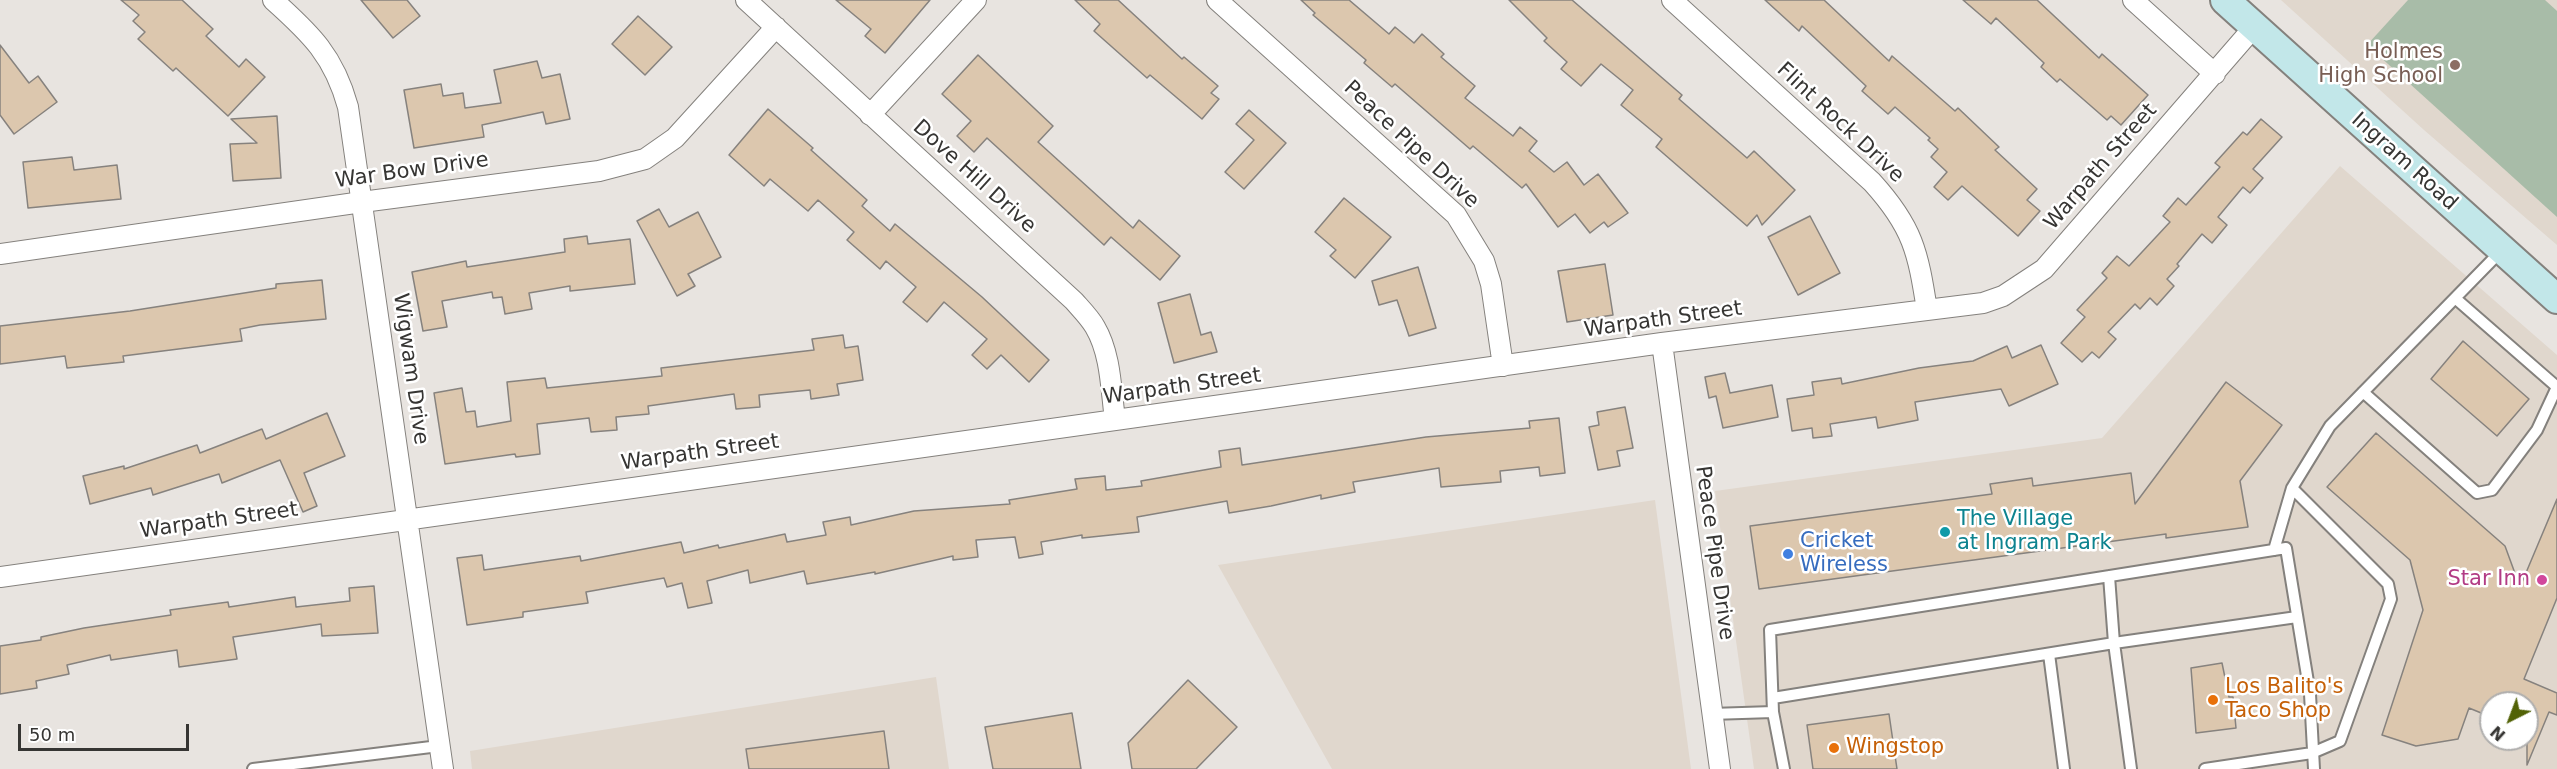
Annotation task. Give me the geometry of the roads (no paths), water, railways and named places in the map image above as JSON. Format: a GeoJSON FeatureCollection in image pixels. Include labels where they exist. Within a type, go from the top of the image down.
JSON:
{"type":"FeatureCollection","features":[{"type":"Feature","properties":{"kind":"main road","name":"Ingram Road"},"geometry":{"type":"LineString","coordinates":[[2225,0],[2557,299]]}},
{"type":"Feature","properties":{"kind":"street","name":"Wigwam Drive"},"geometry":{"type":"LineString","coordinates":[[273,0],[311,34],[330,60],[348,107],[442,769]]}},
{"type":"Feature","properties":{"kind":"street","name":"Dove Hill Drive"},"geometry":{"type":"LineString","coordinates":[[746,0],[1074,301],[1095,326],[1102,341],[1107,357],[1115,420]]}},
{"type":"Feature","properties":{"kind":"street"},"geometry":{"type":"LineString","coordinates":[[870,115],[976,0]]}},
{"type":"Feature","properties":{"kind":"street","name":"Peace Pipe Drive"},"geometry":{"type":"LineString","coordinates":[[1217,0],[1456,215],[1484,261],[1491,284],[1503,366]]}},
{"type":"Feature","properties":{"kind":"street","name":"Flint Rock Drive"},"geometry":{"type":"LineString","coordinates":[[1672,0],[1872,182],[1894,207],[1911,235],[1921,266],[1927,310]]}},
{"type":"Feature","properties":{"kind":"street"},"geometry":{"type":"LineString","coordinates":[[2133,0],[2215,74]]}},
{"type":"Feature","properties":{"kind":"street","name":"War Bow Drive"},"geometry":{"type":"LineString","coordinates":[[0,254],[362,202],[600,171],[645,159],[675,138],[776,27]]}},
{"type":"Feature","properties":{"kind":"street","name":"Warpath Street"},"geometry":{"type":"LineString","coordinates":[[0,577],[1662,343],[1983,303],[2003,296],[2044,269],[2254,27]]}},
{"type":"Feature","properties":{"kind":"street","name":"Peace Pipe Drive"},"geometry":{"type":"LineString","coordinates":[[1662,343],[1720,769]]}},
{"type":"Feature","properties":{"kind":"lane"},"geometry":{"type":"LineString","coordinates":[[2274,550],[2292,488],[2330,426],[2503,250]]}},
{"type":"Feature","properties":{"kind":"lane"},"geometry":{"type":"LineString","coordinates":[[2363,392],[2477,493],[2492,490],[2537,430],[2557,387],[2455,298]]}},
{"type":"Feature","properties":{"kind":"lane"},"geometry":{"type":"LineString","coordinates":[[2205,769],[2312,753],[2340,741],[2391,599],[2388,584],[2292,488]]}},
{"type":"Feature","properties":{"kind":"lane"},"geometry":{"type":"LineString","coordinates":[[1784,769],[1773,712],[1770,630],[2286,549],[2310,694],[2314,769]]}},
{"type":"Feature","properties":{"kind":"lane"},"geometry":{"type":"LineString","coordinates":[[2109,576],[2114,643],[2131,769]]}},
{"type":"Feature","properties":{"kind":"lane"},"geometry":{"type":"LineString","coordinates":[[1773,698],[2297,616]]}},
{"type":"Feature","properties":{"kind":"lane"},"geometry":{"type":"LineString","coordinates":[[2049,654],[2064,769]]}},
{"type":"Feature","properties":{"kind":"lane"},"geometry":{"type":"LineString","coordinates":[[1711,714],[1773,712]]}},
{"type":"Feature","properties":{"kind":"lane"},"geometry":{"type":"LineString","coordinates":[[252,769],[439,746]]}},
{"type":"Feature","properties":{"kind":"place","name":"Holmes High School"},"geometry":{"type":"Point","coordinates":[2455,65]}},
{"type":"Feature","properties":{"kind":"place","name":"The Village at Ingram Park"},"geometry":{"type":"Point","coordinates":[1945,532]}},
{"type":"Feature","properties":{"kind":"place","name":"Cricket Wireless"},"geometry":{"type":"Point","coordinates":[1788,554]}},
{"type":"Feature","properties":{"kind":"place","name":"Star Inn"},"geometry":{"type":"Point","coordinates":[2542,580]}},
{"type":"Feature","properties":{"kind":"place","name":"Los Balito's Taco Shop"},"geometry":{"type":"Point","coordinates":[2213,700]}},
{"type":"Feature","properties":{"kind":"place","name":"Wingstop"},"geometry":{"type":"Point","coordinates":[1834,748]}}]}
